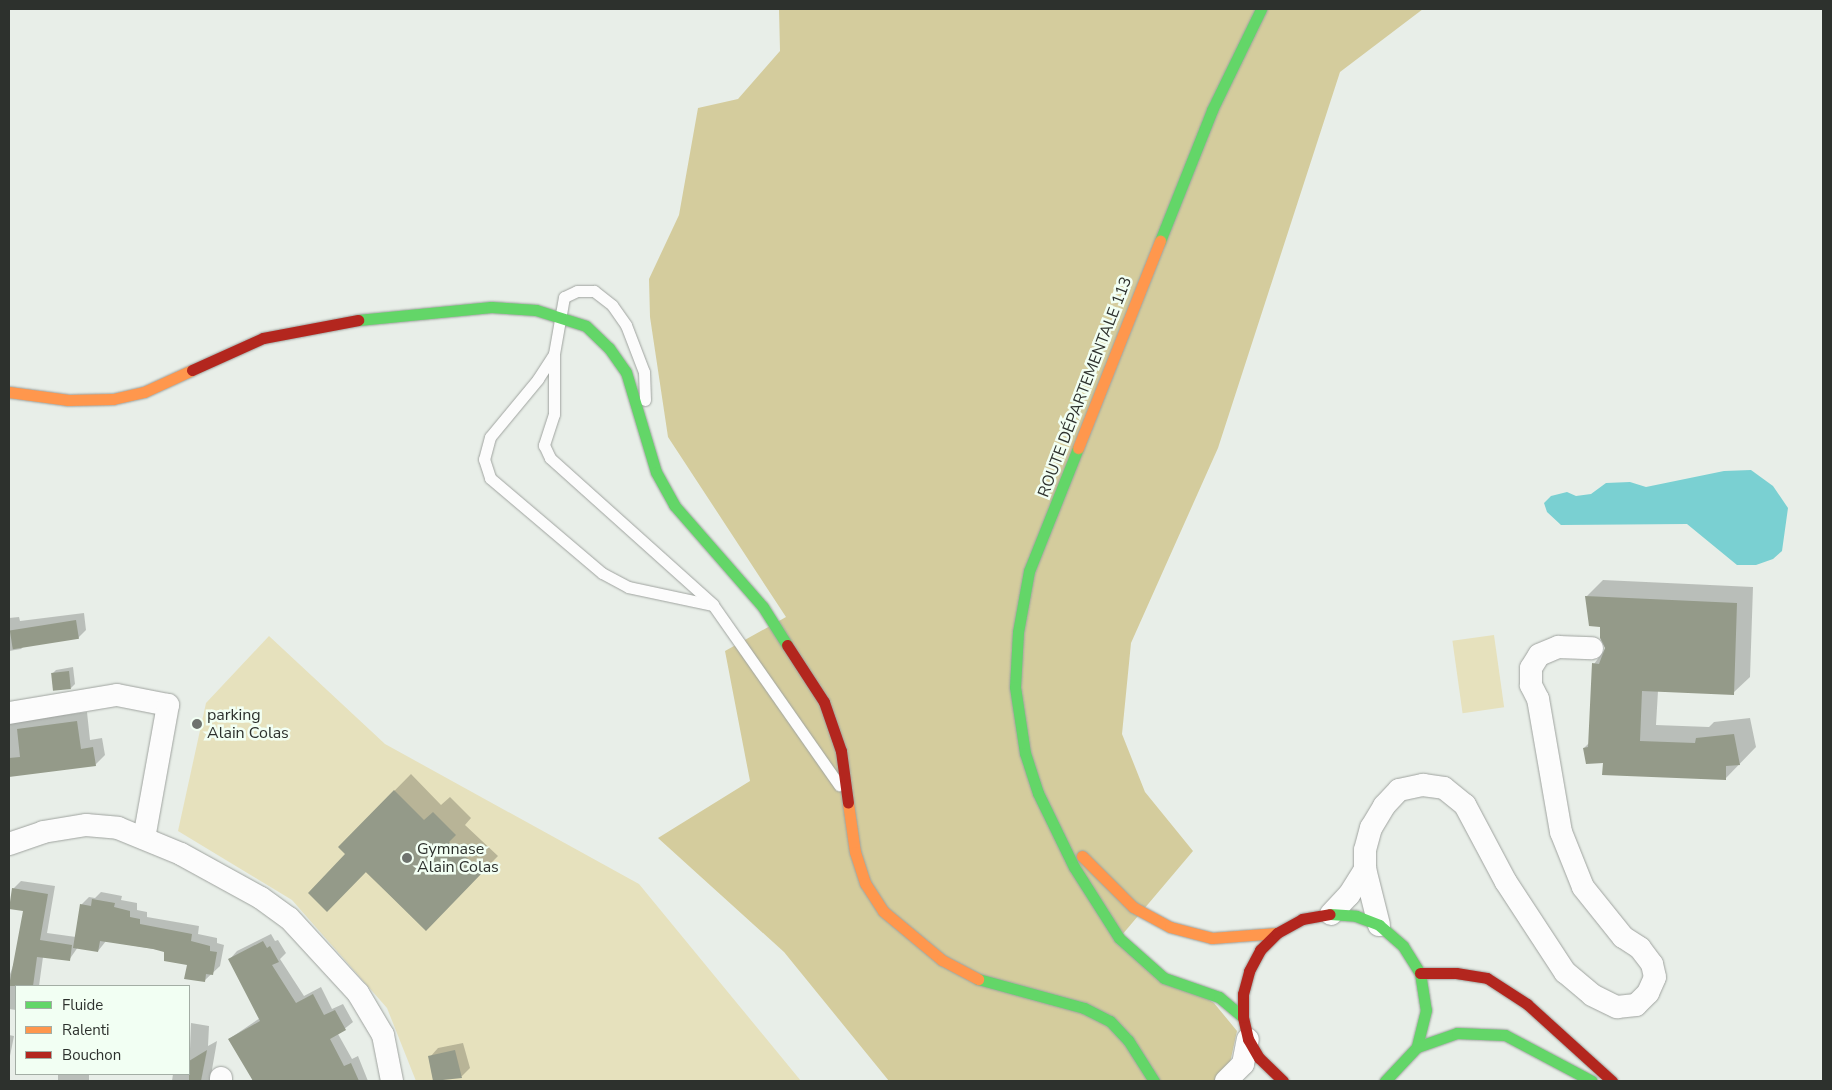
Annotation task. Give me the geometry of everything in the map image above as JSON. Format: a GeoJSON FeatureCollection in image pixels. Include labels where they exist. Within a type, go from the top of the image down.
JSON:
{"type":"FeatureCollection","features":[{"type":"Feature","properties":{"kind":"main road","name":"ROUTE DÉPARTEMENTALE 113"},"geometry":{"type":"LineString","coordinates":[[1243,1017],[1219,997],[1164,978],[1119,938],[1074,867],[1038,793],[1025,753],[1015,687],[1018,632],[1029,571],[1212,110],[1241,45],[1262,9]]}},
{"type":"Feature","properties":{"kind":"main road"},"geometry":{"type":"LineString","coordinates":[[9,392],[68,400],[113,399],[144,392],[263,338],[341,322],[491,307],[560,315],[586,326],[609,348],[626,372],[645,440],[674,505],[762,606],[824,702],[841,751],[855,852],[865,883],[882,911],[942,960],[978,979],[1084,1008],[1110,1021],[1128,1040],[1154,1081]]}},
{"type":"Feature","properties":{"kind":"main road","name":"ROUTE DÉPARTEMENTALE 113"},"geometry":{"type":"LineString","coordinates":[[1038,793],[1097,874],[1132,907],[1152,920],[1212,938],[1277,933]]}},
{"type":"Feature","properties":{"kind":"main road"},"geometry":{"type":"LineString","coordinates":[[1283,1081],[1259,1058],[1248,1039],[1243,1017],[1243,994],[1249,971],[1260,950],[1277,933],[1302,919],[1331,914],[1356,916],[1379,925],[1403,946],[1420,973],[1426,1010],[1417,1046],[1389,1080]]}},
{"type":"Feature","properties":{"kind":"main road"},"geometry":{"type":"LineString","coordinates":[[1420,973],[1456,973],[1487,978],[1527,1004],[1612,1081]]}},
{"type":"Feature","properties":{"kind":"main road"},"geometry":{"type":"LineString","coordinates":[[1417,1046],[1457,1033],[1505,1034],[1568,1066],[1592,1081]]}},
{"type":"Feature","properties":{"kind":"street"},"geometry":{"type":"LineString","coordinates":[[1379,925],[1365,869],[1365,850],[1371,828],[1384,806],[1399,790],[1423,785],[1444,788],[1470,813],[1506,882],[1565,972],[1592,995],[1617,1008],[1636,1005],[1648,993],[1655,977],[1652,964],[1640,948],[1623,937],[1583,887],[1561,832],[1538,699],[1531,685],[1531,668],[1539,655],[1558,648],[1592,648]]}},
{"type":"Feature","properties":{"kind":"street"},"geometry":{"type":"LineString","coordinates":[[9,713],[117,695],[168,705],[144,838]]}},
{"type":"Feature","properties":{"kind":"street"},"geometry":{"type":"LineString","coordinates":[[9,844],[43,832],[86,825],[118,828],[189,858],[289,918],[358,993],[383,1035],[392,1081]]}},
{"type":"Feature","properties":{"kind":"street"},"geometry":{"type":"LineString","coordinates":[[1331,914],[1349,895],[1365,869]]}},
{"type":"Feature","properties":{"kind":"street"},"geometry":{"type":"LineString","coordinates":[[1226,1081],[1243,1064],[1248,1039]]}},
{"type":"Feature","properties":{"kind":"lane"},"geometry":{"type":"LineString","coordinates":[[645,440],[644,372],[626,325],[612,306],[594,291],[577,291],[564,297],[554,354],[554,414],[544,445],[550,458],[713,605],[847,796]]}},
{"type":"Feature","properties":{"kind":"lane"},"geometry":{"type":"LineString","coordinates":[[554,354],[538,379],[490,437],[484,459],[490,478],[602,573],[628,587],[713,605]]}},
{"type":"Feature","properties":{"kind":"shaded area"},"geometry":{"type":"Polygon","coordinates":[[[779,9],[1423,9],[1340,72],[1218,448],[1131,643],[1122,734],[1145,792],[1193,851],[1116,942],[1214,1003],[1237,1031],[1226,1081],[889,1081],[784,952],[658,838],[750,781],[725,651],[786,617],[668,437],[650,317],[649,279],[679,215],[698,108],[738,99],[780,51],[779,9]]]}},
{"type":"Feature","properties":{"kind":"shaded area"},"geometry":{"type":"Polygon","coordinates":[[[1494,635],[1504,707],[1463,713],[1452,641],[1494,635]]]}},
{"type":"Feature","properties":{"kind":"shaded area"},"geometry":{"type":"Polygon","coordinates":[[[269,636],[385,744],[639,884],[801,1081],[416,1081],[387,1008],[292,900],[178,831],[206,703],[269,636]]]}},
{"type":"Feature","properties":{"kind":"water"},"geometry":{"type":"Polygon","coordinates":[[[1751,470],[1773,486],[1788,508],[1782,551],[1773,559],[1756,565],[1737,565],[1687,524],[1561,525],[1547,512],[1544,503],[1551,496],[1567,492],[1576,496],[1591,494],[1606,483],[1630,482],[1646,487],[1724,471],[1751,470]]]}},
{"type":"Feature","properties":{"kind":"building"},"geometry":{"type":"Polygon","coordinates":[[[1585,596],[1737,603],[1734,695],[1642,691],[1640,741],[1695,743],[1696,738],[1734,734],[1740,765],[1726,766],[1726,780],[1602,775],[1603,763],[1586,764],[1583,748],[1588,747],[1592,663],[1599,664],[1605,648],[1600,638],[1600,627],[1589,626],[1585,596]]]}},
{"type":"Feature","properties":{"kind":"building"},"geometry":{"type":"Polygon","coordinates":[[[76,620],[79,639],[13,649],[10,630],[76,620]]]}},
{"type":"Feature","properties":{"kind":"building"},"geometry":{"type":"Polygon","coordinates":[[[69,671],[71,689],[53,691],[51,673],[69,671]]]}},
{"type":"Feature","properties":{"kind":"building"},"geometry":{"type":"Polygon","coordinates":[[[77,721],[81,749],[93,747],[96,766],[9,777],[9,758],[20,757],[17,729],[77,721]]]}},
{"type":"Feature","properties":{"kind":"building","name":"Gymnase Alain Colas"},"geometry":{"type":"Polygon","coordinates":[[[394,790],[424,820],[433,812],[456,835],[449,842],[483,872],[426,931],[366,872],[327,912],[308,893],[345,854],[338,847],[394,790]]]}},
{"type":"Feature","properties":{"kind":"building"},"geometry":{"type":"Polygon","coordinates":[[[12,888],[48,894],[40,940],[72,945],[70,961],[37,957],[33,985],[9,986],[23,911],[9,909],[12,888]]]}},
{"type":"Feature","properties":{"kind":"building"},"geometry":{"type":"Polygon","coordinates":[[[92,899],[115,903],[114,907],[130,911],[130,917],[140,919],[140,924],[192,934],[191,941],[210,946],[210,951],[217,952],[213,975],[206,974],[205,982],[184,979],[187,965],[164,961],[164,952],[153,949],[100,941],[98,952],[73,948],[80,904],[91,906],[92,899]]]}},
{"type":"Feature","properties":{"kind":"building"},"geometry":{"type":"Polygon","coordinates":[[[263,941],[267,948],[270,946],[279,962],[272,965],[296,1003],[313,994],[324,1015],[335,1010],[346,1030],[330,1039],[344,1066],[351,1063],[359,1081],[253,1081],[228,1039],[260,1021],[228,959],[263,941]]]}},
{"type":"Feature","properties":{"kind":"building"},"geometry":{"type":"Polygon","coordinates":[[[207,1050],[201,1081],[189,1081],[190,1060],[207,1050]]]}},
{"type":"Feature","properties":{"kind":"building"},"geometry":{"type":"Polygon","coordinates":[[[455,1050],[462,1078],[433,1081],[428,1056],[455,1050]]]}},
{"type":"Feature","properties":{"kind":"traffic: fast"},"geometry":{"type":"LineString","coordinates":[[1160,241],[1212,110],[1261,9]]}},
{"type":"Feature","properties":{"kind":"traffic: fast"},"geometry":{"type":"LineString","coordinates":[[358,320],[491,307],[536,310],[586,326],[609,348],[626,372],[656,472],[674,505],[763,607],[787,645]]}},
{"type":"Feature","properties":{"kind":"traffic: fast"},"geometry":{"type":"LineString","coordinates":[[1078,448],[1029,571],[1018,632],[1015,687],[1025,753],[1038,793],[1074,867],[1119,938],[1164,978],[1219,997],[1243,1017]]}},
{"type":"Feature","properties":{"kind":"traffic: fast"},"geometry":{"type":"LineString","coordinates":[[1330,914],[1356,916],[1379,925],[1403,946],[1420,973],[1426,1010],[1417,1047],[1385,1081]]}},
{"type":"Feature","properties":{"kind":"traffic: fast"},"geometry":{"type":"LineString","coordinates":[[978,979],[1084,1008],[1110,1021],[1128,1040],[1154,1081]]}},
{"type":"Feature","properties":{"kind":"traffic: fast"},"geometry":{"type":"LineString","coordinates":[[1417,1047],[1457,1033],[1505,1035],[1592,1081]]}},
{"type":"Feature","properties":{"kind":"traffic: slow"},"geometry":{"type":"LineString","coordinates":[[1078,448],[1160,241]]}},
{"type":"Feature","properties":{"kind":"traffic: slow"},"geometry":{"type":"LineString","coordinates":[[9,392],[68,400],[113,399],[144,392],[192,370]]}},
{"type":"Feature","properties":{"kind":"traffic: slow"},"geometry":{"type":"LineString","coordinates":[[848,803],[855,852],[865,883],[883,911],[942,960],[978,979]]}},
{"type":"Feature","properties":{"kind":"traffic: slow"},"geometry":{"type":"LineString","coordinates":[[1082,856],[1133,907],[1170,927],[1212,938],[1277,933]]}},
{"type":"Feature","properties":{"kind":"traffic: jam"},"geometry":{"type":"LineString","coordinates":[[192,370],[263,338],[358,320]]}},
{"type":"Feature","properties":{"kind":"traffic: jam"},"geometry":{"type":"LineString","coordinates":[[787,645],[824,702],[841,751],[848,803]]}},
{"type":"Feature","properties":{"kind":"traffic: jam"},"geometry":{"type":"LineString","coordinates":[[1283,1081],[1259,1058],[1248,1039],[1243,1017],[1243,994],[1249,971],[1260,950],[1277,933],[1302,919],[1330,914]]}},
{"type":"Feature","properties":{"kind":"traffic: jam"},"geometry":{"type":"LineString","coordinates":[[1420,973],[1456,973],[1487,978],[1527,1004],[1612,1081]]}},
{"type":"Feature","properties":{"kind":"place","name":"parking Alain Colas"},"geometry":{"type":"Point","coordinates":[197,724]}},
{"type":"Feature","properties":{"kind":"place","name":"Gymnase Alain Colas"},"geometry":{"type":"Point","coordinates":[407,858]}}]}
